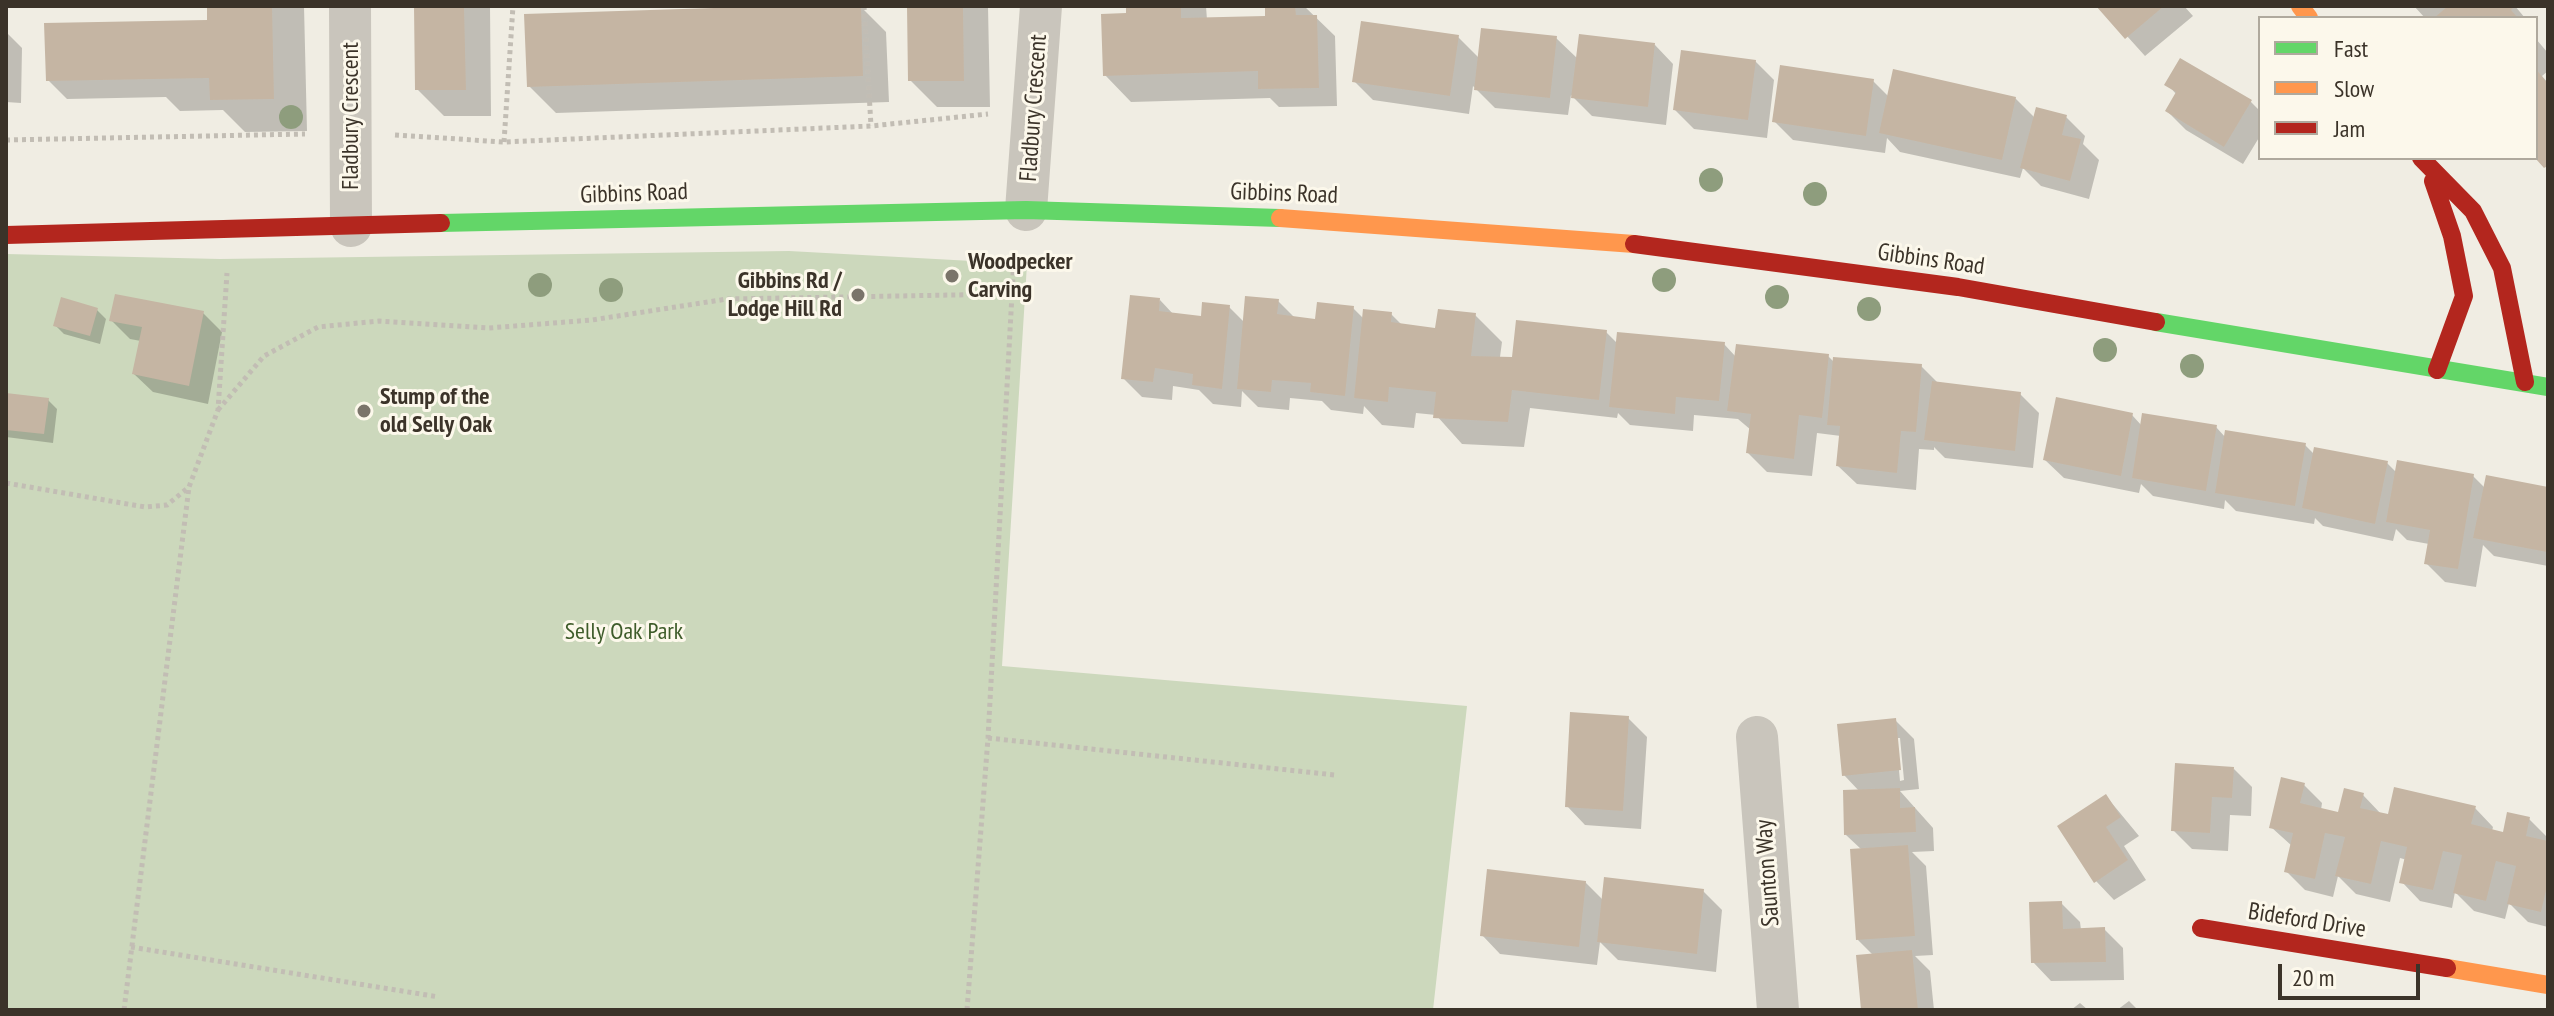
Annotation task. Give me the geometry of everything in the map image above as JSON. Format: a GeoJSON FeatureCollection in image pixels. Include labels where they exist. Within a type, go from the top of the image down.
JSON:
{"type":"FeatureCollection","features":[{"type":"Feature","properties":{"kind":"street","name":"Fladbury Crescent"},"geometry":{"type":"LineString","coordinates":[[350,6],[353,133],[351,226]]}},
{"type":"Feature","properties":{"kind":"street","name":"Fladbury Crescent"},"geometry":{"type":"LineString","coordinates":[[1026,210],[1041,6]]}},
{"type":"Feature","properties":{"kind":"street"},"geometry":{"type":"LineString","coordinates":[[2424,162],[2452,236],[2464,296],[2437,370]]}},
{"type":"Feature","properties":{"kind":"street"},"geometry":{"type":"LineString","coordinates":[[2424,162],[2473,211],[2502,268],[2525,382]]}},
{"type":"Feature","properties":{"kind":"street","name":"Gibbins Road"},"geometry":{"type":"LineString","coordinates":[[6,235],[1026,210],[1315,219],[1641,245],[1958,287],[2548,387]]}},
{"type":"Feature","properties":{"kind":"street","name":"Saunton Way"},"geometry":{"type":"LineString","coordinates":[[1757,737],[1778,1010]]}},
{"type":"Feature","properties":{"kind":"street","name":"Bideford Drive"},"geometry":{"type":"LineString","coordinates":[[2201,928],[2548,985]]}},
{"type":"Feature","properties":{"kind":"path"},"geometry":{"type":"LineString","coordinates":[[504,142],[513,6]]}},
{"type":"Feature","properties":{"kind":"path"},"geometry":{"type":"LineString","coordinates":[[864,6],[871,126]]}},
{"type":"Feature","properties":{"kind":"path"},"geometry":{"type":"LineString","coordinates":[[6,140],[353,133],[504,142],[871,126],[1035,109]]}},
{"type":"Feature","properties":{"kind":"path"},"geometry":{"type":"LineString","coordinates":[[124,1010],[189,487],[218,410],[230,231]]}},
{"type":"Feature","properties":{"kind":"path"},"geometry":{"type":"LineString","coordinates":[[218,410],[264,356],[318,327],[379,321],[489,328],[592,320],[727,299],[1011,294],[988,738],[967,1010]]}},
{"type":"Feature","properties":{"kind":"path"},"geometry":{"type":"LineString","coordinates":[[6,483],[145,507],[167,505],[189,487]]}},
{"type":"Feature","properties":{"kind":"path"},"geometry":{"type":"LineString","coordinates":[[988,738],[1335,775]]}},
{"type":"Feature","properties":{"kind":"path"},"geometry":{"type":"LineString","coordinates":[[131,947],[439,997]]}},
{"type":"Feature","properties":{"kind":"green space","name":"Selly Oak Park"},"geometry":{"type":"Polygon","coordinates":[[[789,251],[1027,264],[1002,666],[1467,706],[1433,1010],[6,1010],[6,254],[220,259],[789,251]]]}},
{"type":"Feature","properties":{"kind":"building"},"geometry":{"type":"Polygon","coordinates":[[[207,6],[272,6],[274,99],[210,100],[209,78],[46,81],[44,23],[207,20],[207,6]]]}},
{"type":"Feature","properties":{"kind":"building"},"geometry":{"type":"Polygon","coordinates":[[[414,6],[464,6],[466,90],[415,90],[414,6]]]}},
{"type":"Feature","properties":{"kind":"building"},"geometry":{"type":"Polygon","coordinates":[[[861,6],[863,76],[527,87],[524,14],[861,6]]]}},
{"type":"Feature","properties":{"kind":"building"},"geometry":{"type":"Polygon","coordinates":[[[907,6],[963,6],[964,81],[908,81],[907,6]]]}},
{"type":"Feature","properties":{"kind":"building"},"geometry":{"type":"Polygon","coordinates":[[[1126,6],[1181,6],[1181,18],[1265,16],[1265,6],[1295,6],[1296,15],[1317,15],[1319,88],[1258,89],[1258,71],[1103,76],[1101,14],[1126,13],[1126,6]]]}},
{"type":"Feature","properties":{"kind":"building"},"geometry":{"type":"Polygon","coordinates":[[[2096,6],[2164,6],[2125,39],[2096,6]]]}},
{"type":"Feature","properties":{"kind":"building"},"geometry":{"type":"Polygon","coordinates":[[[2448,6],[2515,6],[2511,10],[2516,16],[2436,16],[2448,6]]]}},
{"type":"Feature","properties":{"kind":"building"},"geometry":{"type":"Polygon","coordinates":[[[1361,21],[1459,35],[1450,96],[1352,82],[1361,21]]]}},
{"type":"Feature","properties":{"kind":"building"},"geometry":{"type":"Polygon","coordinates":[[[1481,28],[1557,36],[1550,98],[1474,90],[1481,28]]]}},
{"type":"Feature","properties":{"kind":"building"},"geometry":{"type":"Polygon","coordinates":[[[1579,34],[1655,43],[1648,107],[1571,98],[1579,34]]]}},
{"type":"Feature","properties":{"kind":"building"},"geometry":{"type":"Polygon","coordinates":[[[1681,50],[1756,60],[1748,120],[1673,110],[1681,50]]]}},
{"type":"Feature","properties":{"kind":"building"},"geometry":{"type":"Polygon","coordinates":[[[2180,58],[2252,100],[2224,147],[2165,111],[2176,92],[2164,85],[2180,58]]]}},
{"type":"Feature","properties":{"kind":"building"},"geometry":{"type":"Polygon","coordinates":[[[1780,65],[1874,79],[1866,136],[1772,122],[1780,65]]]}},
{"type":"Feature","properties":{"kind":"building"},"geometry":{"type":"Polygon","coordinates":[[[1893,69],[2016,97],[2002,160],[1879,133],[1893,69]]]}},
{"type":"Feature","properties":{"kind":"building"},"geometry":{"type":"Polygon","coordinates":[[[2538,72],[2548,84],[2548,165],[2544,168],[2537,160],[2538,72]]]}},
{"type":"Feature","properties":{"kind":"building"},"geometry":{"type":"Polygon","coordinates":[[[2036,107],[2067,115],[2062,135],[2081,139],[2070,181],[2020,168],[2036,107]]]}},
{"type":"Feature","properties":{"kind":"building"},"geometry":{"type":"Polygon","coordinates":[[[115,294],[204,311],[189,386],[132,374],[142,327],[109,321],[115,294]]]}},
{"type":"Feature","properties":{"kind":"building"},"geometry":{"type":"Polygon","coordinates":[[[1130,295],[1160,298],[1159,311],[1201,316],[1202,302],[1230,305],[1222,389],[1192,385],[1193,374],[1155,368],[1153,382],[1121,379],[1130,295]]]}},
{"type":"Feature","properties":{"kind":"building"},"geometry":{"type":"Polygon","coordinates":[[[1245,296],[1279,299],[1277,314],[1315,319],[1317,302],[1354,306],[1345,396],[1310,392],[1311,383],[1272,380],[1271,392],[1237,389],[1245,296]]]}},
{"type":"Feature","properties":{"kind":"building"},"geometry":{"type":"Polygon","coordinates":[[[61,297],[98,308],[90,336],[53,326],[61,297]]]}},
{"type":"Feature","properties":{"kind":"building"},"geometry":{"type":"Polygon","coordinates":[[[1363,309],[1392,312],[1391,322],[1435,328],[1438,309],[1476,313],[1471,356],[1512,357],[1516,320],[1607,330],[1599,400],[1512,390],[1508,422],[1433,418],[1436,392],[1389,387],[1388,402],[1354,398],[1363,309]]]}},
{"type":"Feature","properties":{"kind":"building"},"geometry":{"type":"Polygon","coordinates":[[[1617,332],[1725,342],[1719,401],[1676,397],[1675,414],[1609,407],[1617,332]]]}},
{"type":"Feature","properties":{"kind":"building"},"geometry":{"type":"Polygon","coordinates":[[[1736,344],[1829,354],[1822,418],[1799,415],[1794,459],[1746,453],[1751,414],[1727,411],[1736,344]]]}},
{"type":"Feature","properties":{"kind":"building"},"geometry":{"type":"Polygon","coordinates":[[[1833,357],[1922,364],[1916,432],[1901,431],[1897,473],[1836,466],[1840,426],[1827,425],[1833,357]]]}},
{"type":"Feature","properties":{"kind":"building"},"geometry":{"type":"Polygon","coordinates":[[[1932,381],[2021,392],[2015,451],[1924,440],[1932,381]]]}},
{"type":"Feature","properties":{"kind":"building"},"geometry":{"type":"Polygon","coordinates":[[[6,393],[49,398],[44,434],[6,430],[6,393]]]}},
{"type":"Feature","properties":{"kind":"building"},"geometry":{"type":"Polygon","coordinates":[[[2056,397],[2133,413],[2121,476],[2043,460],[2056,397]]]}},
{"type":"Feature","properties":{"kind":"building"},"geometry":{"type":"Polygon","coordinates":[[[2142,413],[2217,425],[2206,491],[2132,478],[2142,413]]]}},
{"type":"Feature","properties":{"kind":"building"},"geometry":{"type":"Polygon","coordinates":[[[2225,430],[2306,443],[2295,506],[2215,493],[2225,430]]]}},
{"type":"Feature","properties":{"kind":"building"},"geometry":{"type":"Polygon","coordinates":[[[2314,447],[2388,461],[2375,524],[2302,508],[2314,447]]]}},
{"type":"Feature","properties":{"kind":"building"},"geometry":{"type":"Polygon","coordinates":[[[2397,460],[2474,474],[2458,569],[2424,564],[2430,530],[2386,522],[2397,460]]]}},
{"type":"Feature","properties":{"kind":"building"},"geometry":{"type":"Polygon","coordinates":[[[2486,475],[2548,487],[2547,552],[2473,538],[2486,475]]]}},
{"type":"Feature","properties":{"kind":"building"},"geometry":{"type":"Polygon","coordinates":[[[1570,712],[1629,716],[1623,811],[1565,807],[1570,712]]]}},
{"type":"Feature","properties":{"kind":"building"},"geometry":{"type":"Polygon","coordinates":[[[1896,718],[1901,770],[1842,776],[1837,724],[1896,718]]]}},
{"type":"Feature","properties":{"kind":"building"},"geometry":{"type":"Polygon","coordinates":[[[2175,763],[2234,767],[2232,798],[2212,797],[2210,833],[2171,831],[2175,763]]]}},
{"type":"Feature","properties":{"kind":"building"},"geometry":{"type":"Polygon","coordinates":[[[2281,777],[2305,783],[2300,803],[2338,812],[2344,788],[2364,793],[2360,808],[2388,814],[2394,787],[2476,806],[2471,824],[2503,832],[2507,812],[2530,817],[2526,836],[2548,841],[2548,882],[2541,912],[2507,904],[2516,866],[2496,861],[2486,901],[2453,893],[2462,855],[2443,851],[2433,890],[2399,883],[2407,847],[2381,841],[2371,884],[2335,876],[2345,837],[2325,833],[2315,879],[2284,872],[2293,833],[2269,828],[2281,777]]]}},
{"type":"Feature","properties":{"kind":"building"},"geometry":{"type":"Polygon","coordinates":[[[1900,788],[1900,808],[1915,807],[1916,832],[1844,835],[1843,790],[1900,788]]]}},
{"type":"Feature","properties":{"kind":"building"},"geometry":{"type":"Polygon","coordinates":[[[2106,794],[2121,817],[2106,827],[2128,860],[2094,883],[2057,826],[2106,794]]]}},
{"type":"Feature","properties":{"kind":"building"},"geometry":{"type":"Polygon","coordinates":[[[1908,845],[1915,936],[1856,940],[1850,849],[1908,845]]]}},
{"type":"Feature","properties":{"kind":"building"},"geometry":{"type":"Polygon","coordinates":[[[1487,869],[1586,881],[1579,947],[1480,936],[1487,869]]]}},
{"type":"Feature","properties":{"kind":"building"},"geometry":{"type":"Polygon","coordinates":[[[1604,877],[1704,889],[1697,954],[1597,942],[1604,877]]]}},
{"type":"Feature","properties":{"kind":"building"},"geometry":{"type":"Polygon","coordinates":[[[2062,901],[2063,929],[2105,927],[2106,962],[2031,963],[2029,902],[2062,901]]]}},
{"type":"Feature","properties":{"kind":"building"},"geometry":{"type":"Polygon","coordinates":[[[1912,950],[1918,1010],[1861,1010],[1856,955],[1912,950]]]}},
{"type":"Feature","properties":{"kind":"traffic: fast"},"geometry":{"type":"LineString","coordinates":[[441,223],[1026,210],[1280,218]]}},
{"type":"Feature","properties":{"kind":"traffic: fast"},"geometry":{"type":"LineString","coordinates":[[2156,322],[2548,387]]}},
{"type":"Feature","properties":{"kind":"traffic: slow"},"geometry":{"type":"LineString","coordinates":[[2300,6],[2308,16]]}},
{"type":"Feature","properties":{"kind":"traffic: slow"},"geometry":{"type":"LineString","coordinates":[[1280,218],[1634,244]]}},
{"type":"Feature","properties":{"kind":"traffic: slow"},"geometry":{"type":"LineString","coordinates":[[2447,968],[2548,985]]}},
{"type":"Feature","properties":{"kind":"traffic: jam"},"geometry":{"type":"LineString","coordinates":[[2423,160],[2473,211],[2502,268],[2525,382]]}},
{"type":"Feature","properties":{"kind":"traffic: jam"},"geometry":{"type":"LineString","coordinates":[[2433,181],[2452,236],[2464,296],[2437,370]]}},
{"type":"Feature","properties":{"kind":"traffic: jam"},"geometry":{"type":"LineString","coordinates":[[6,235],[441,223]]}},
{"type":"Feature","properties":{"kind":"traffic: jam"},"geometry":{"type":"LineString","coordinates":[[1634,244],[1958,287],[2156,322]]}},
{"type":"Feature","properties":{"kind":"traffic: jam"},"geometry":{"type":"LineString","coordinates":[[2201,928],[2447,968]]}},
{"type":"Feature","properties":{"kind":"place","name":"Woodpecker Carving"},"geometry":{"type":"Point","coordinates":[952,276]}},
{"type":"Feature","properties":{"kind":"place","name":"Gibbins Rd / Lodge Hill Rd"},"geometry":{"type":"Point","coordinates":[858,295]}},
{"type":"Feature","properties":{"kind":"place","name":"Stump of the old Selly Oak"},"geometry":{"type":"Point","coordinates":[364,411]}}]}
